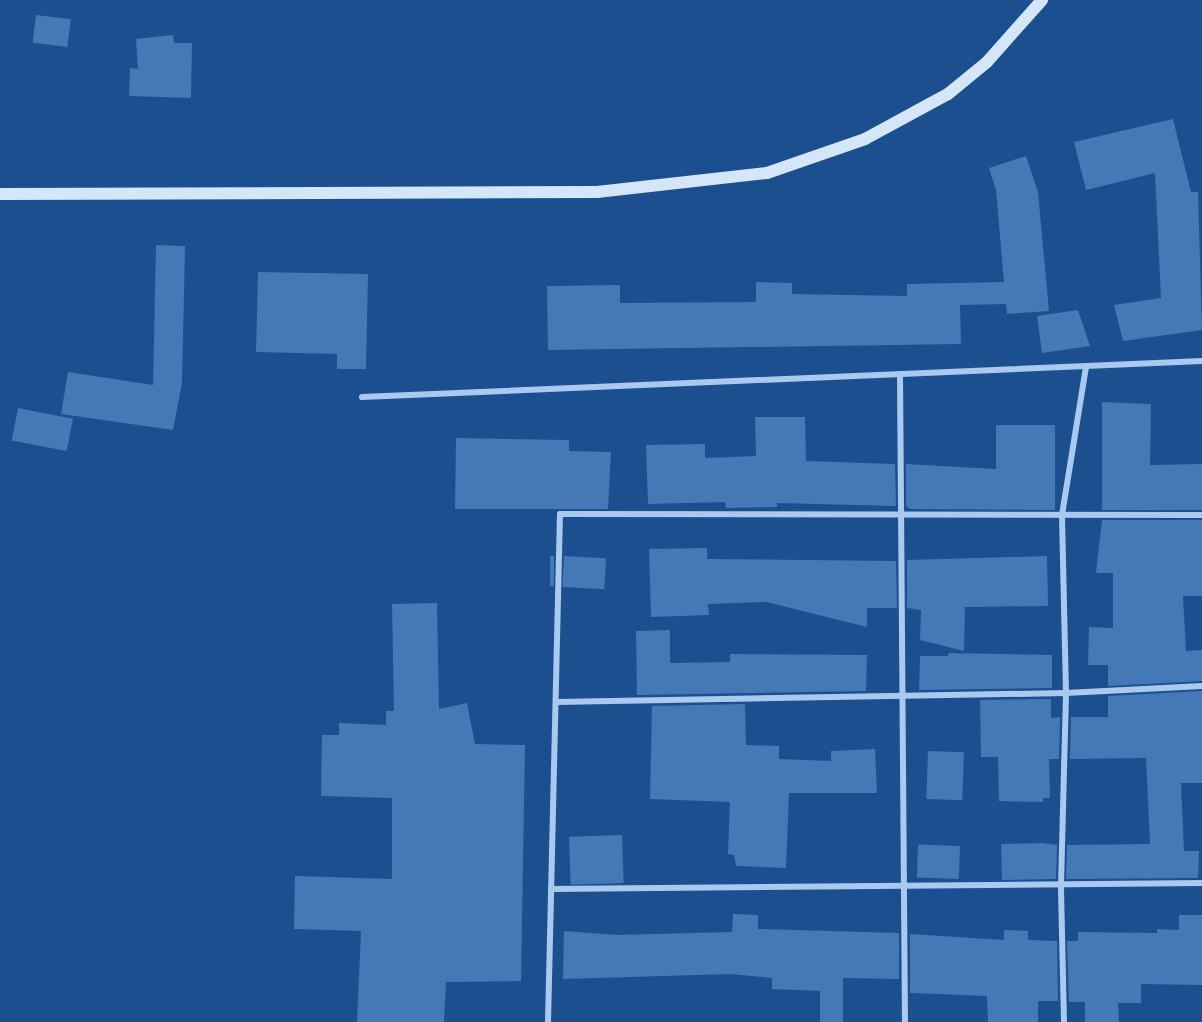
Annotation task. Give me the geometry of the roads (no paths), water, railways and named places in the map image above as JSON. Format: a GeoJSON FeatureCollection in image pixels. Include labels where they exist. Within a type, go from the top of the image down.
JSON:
{"type":"FeatureCollection","features":[{"type":"Feature","properties":{"kind":"main road"},"geometry":{"type":"LineString","coordinates":[[0,194],[597,192],[767,174],[865,139],[948,94],[987,62],[1042,0]]}},
{"type":"Feature","properties":{"kind":"street"},"geometry":{"type":"LineString","coordinates":[[362,397],[1202,361]]}},
{"type":"Feature","properties":{"kind":"street"},"geometry":{"type":"LineString","coordinates":[[1064,1022],[1061,885],[1066,693],[1062,515],[1086,366]]}},
{"type":"Feature","properties":{"kind":"street"},"geometry":{"type":"LineString","coordinates":[[900,374],[905,1022]]}},
{"type":"Feature","properties":{"kind":"street"},"geometry":{"type":"LineString","coordinates":[[548,1022],[560,514],[1202,515]]}},
{"type":"Feature","properties":{"kind":"street"},"geometry":{"type":"LineString","coordinates":[[556,702],[1066,693],[1202,686]]}},
{"type":"Feature","properties":{"kind":"street"},"geometry":{"type":"LineString","coordinates":[[551,890],[903,884],[1202,883]]}}]}
